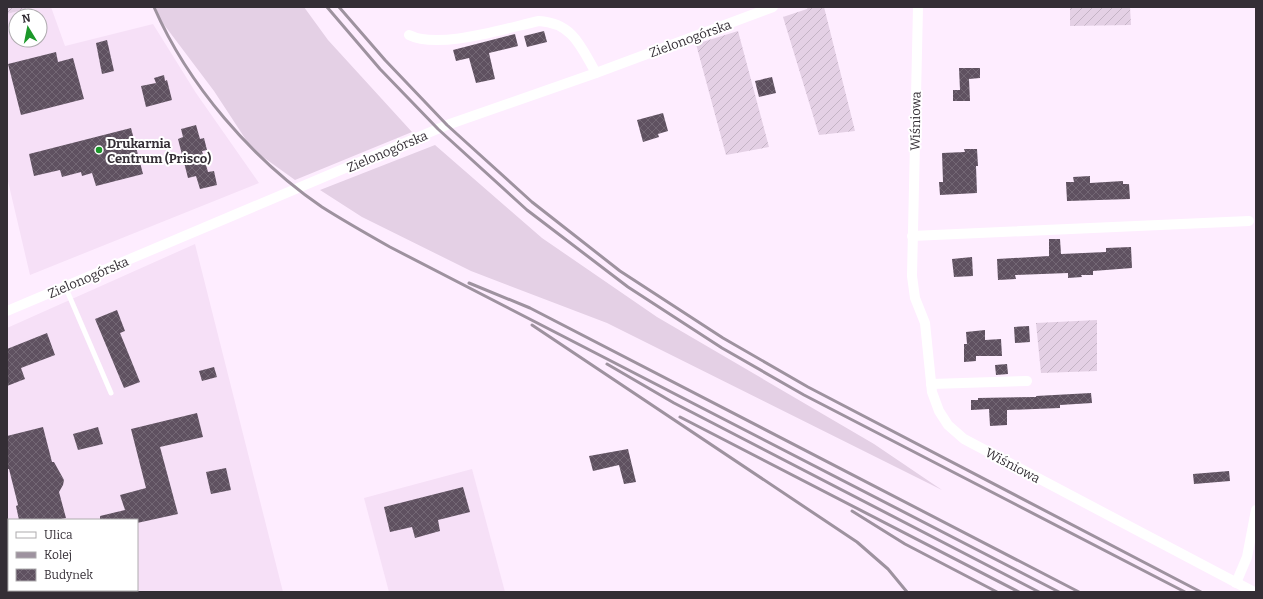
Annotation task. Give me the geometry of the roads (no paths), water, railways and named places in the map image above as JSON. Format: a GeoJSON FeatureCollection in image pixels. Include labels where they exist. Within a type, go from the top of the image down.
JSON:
{"type":"FeatureCollection","features":[{"type":"Feature","properties":{"kind":"street","name":"Zielonogórska"},"geometry":{"type":"LineString","coordinates":[[7,311],[447,125],[596,73],[773,7]]}},
{"type":"Feature","properties":{"kind":"street","name":"Wiśniowa"},"geometry":{"type":"LineString","coordinates":[[918,7],[912,276],[915,298],[924,323],[931,384],[939,411],[948,425],[964,439],[1254,592]]}},
{"type":"Feature","properties":{"kind":"street"},"geometry":{"type":"LineString","coordinates":[[409,35],[432,41],[448,41],[539,21],[548,22],[561,25],[575,38],[596,73]]}},
{"type":"Feature","properties":{"kind":"street"},"geometry":{"type":"LineString","coordinates":[[912,236],[1250,221]]}},
{"type":"Feature","properties":{"kind":"street"},"geometry":{"type":"LineString","coordinates":[[931,384],[1027,381]]}},
{"type":"Feature","properties":{"kind":"street"},"geometry":{"type":"LineString","coordinates":[[1236,583],[1247,557],[1256,510]]}},
{"type":"Feature","properties":{"kind":"lane"},"geometry":{"type":"LineString","coordinates":[[65,286],[111,392]]}},
{"type":"Feature","properties":{"kind":"railway"},"geometry":{"type":"LineString","coordinates":[[154,7],[168,36],[185,64],[224,118],[271,166],[296,188],[322,207],[390,247],[1059,592]]}},
{"type":"Feature","properties":{"kind":"railway"},"geometry":{"type":"LineString","coordinates":[[327,7],[380,69],[438,129],[527,210],[628,287],[722,348],[804,395],[1185,592]]}},
{"type":"Feature","properties":{"kind":"railway"},"geometry":{"type":"LineString","coordinates":[[339,7],[385,60],[447,125],[532,202],[620,271],[723,338],[808,387],[1201,592]]}},
{"type":"Feature","properties":{"kind":"railway"},"geometry":{"type":"LineString","coordinates":[[469,283],[530,308],[1079,592]]}},
{"type":"Feature","properties":{"kind":"railway"},"geometry":{"type":"LineString","coordinates":[[532,325],[857,542],[888,569],[907,592]]}},
{"type":"Feature","properties":{"kind":"railway"},"geometry":{"type":"LineString","coordinates":[[607,364],[674,403],[1039,592]]}},
{"type":"Feature","properties":{"kind":"railway"},"geometry":{"type":"LineString","coordinates":[[680,417],[1019,592]]}},
{"type":"Feature","properties":{"kind":"railway"},"geometry":{"type":"LineString","coordinates":[[852,511],[905,544],[997,592]]}},
{"type":"Feature","properties":{"kind":"place","name":"Drukarnia Centrum (Prisco)"},"geometry":{"type":"Point","coordinates":[99,150]}}]}
